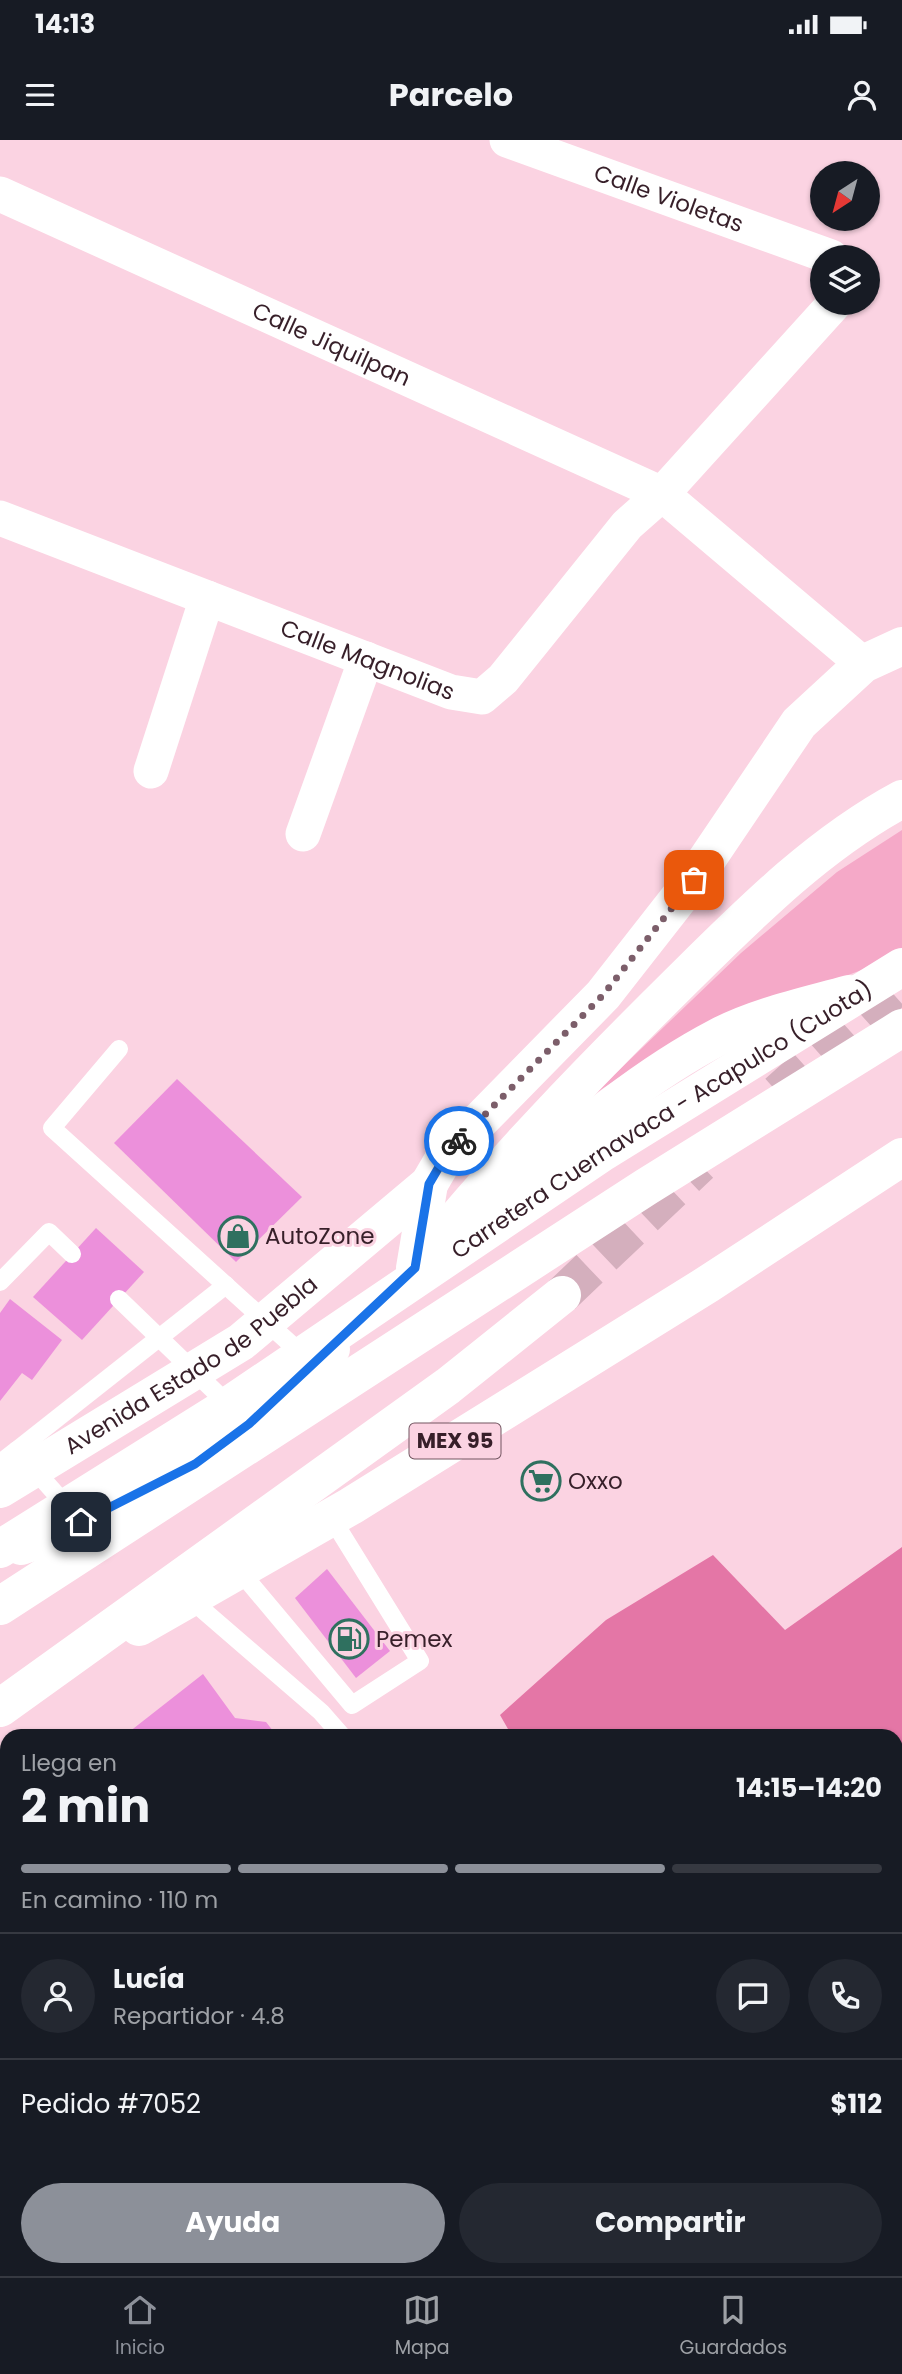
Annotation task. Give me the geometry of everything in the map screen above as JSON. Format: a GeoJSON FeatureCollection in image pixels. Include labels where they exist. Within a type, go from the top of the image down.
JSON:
{"type":"FeatureCollection","features":[{"type":"Feature","properties":{"kind":"main road","name":"Avenida Estado de Puebla"},"geometry":{"type":"LineString","coordinates":[[0,1489],[17,1461],[194,1371],[241,1342],[429,1184],[446,1155],[603,995],[694,880],[799,723],[863,664],[902,646]]}},
{"type":"Feature","properties":{"kind":"main road"},"geometry":{"type":"LineString","coordinates":[[415,1268],[476,1193],[546,1115],[732,931],[821,852],[902,799]]}},
{"type":"Feature","properties":{"kind":"main road","name":"Carretera Cuernavaca - Acapulco (Cuota)"},"geometry":{"type":"LineString","coordinates":[[0,1551],[225,1408],[603,1152],[902,967]]}},
{"type":"Feature","properties":{"kind":"main road"},"geometry":{"type":"LineString","coordinates":[[0,1551],[81,1522],[195,1464],[249,1424],[415,1268],[618,1102],[672,1063],[720,1036],[779,1014],[902,981]]}},
{"type":"Feature","properties":{"kind":"main road","name":"Carretera Cuernavaca - Acapulco (Cuota)"},"geometry":{"type":"LineString","coordinates":[[0,1606],[646,1187],[902,1028]]}},
{"type":"Feature","properties":{"kind":"main road","name":"MEX 95"},"geometry":{"type":"LineString","coordinates":[[0,1710],[188,1597],[331,1517],[696,1292],[902,1157]]}},
{"type":"Feature","properties":{"kind":"main road"},"geometry":{"type":"LineString","coordinates":[[415,1268],[429,1184]]}},
{"type":"Feature","properties":{"kind":"main road"},"geometry":{"type":"LineString","coordinates":[[0,1710],[448,1386],[562,1295]]}},
{"type":"Feature","properties":{"kind":"street","name":"Calle Violetas"},"geometry":{"type":"LineString","coordinates":[[507,140],[810,249]]}},
{"type":"Feature","properties":{"kind":"street","name":"Calle Jiquilpan"},"geometry":{"type":"LineString","coordinates":[[0,194],[662,494],[863,664]]}},
{"type":"Feature","properties":{"kind":"street"},"geometry":{"type":"LineString","coordinates":[[662,494],[824,315]]}},
{"type":"Feature","properties":{"kind":"street","name":"Calle Magnolias"},"geometry":{"type":"LineString","coordinates":[[0,518],[451,692],[482,697],[503,679],[627,525],[662,494]]}},
{"type":"Feature","properties":{"kind":"street"},"geometry":{"type":"LineString","coordinates":[[151,771],[207,598]]}},
{"type":"Feature","properties":{"kind":"street"},"geometry":{"type":"LineString","coordinates":[[303,834],[366,659]]}},
{"type":"Feature","properties":{"kind":"lane"},"geometry":{"type":"LineString","coordinates":[[119,1049],[52,1128],[314,1365]]}},
{"type":"Feature","properties":{"kind":"lane"},"geometry":{"type":"LineString","coordinates":[[0,1282],[49,1232],[72,1254]]}},
{"type":"Feature","properties":{"kind":"lane"},"geometry":{"type":"LineString","coordinates":[[81,1522],[17,1461],[160,1337],[226,1285]]}},
{"type":"Feature","properties":{"kind":"lane"},"geometry":{"type":"LineString","coordinates":[[120,1299],[249,1424]]}},
{"type":"Feature","properties":{"kind":"lane"},"geometry":{"type":"LineString","coordinates":[[238,1569],[352,1705],[420,1661],[331,1517]]}},
{"type":"Feature","properties":{"kind":"lane"},"geometry":{"type":"LineString","coordinates":[[188,1597],[321,1712],[336,1729]]}},
{"type":"Feature","properties":{"kind":"shaded area"},"geometry":{"type":"Polygon","coordinates":[[[902,830],[902,955],[681,1037],[593,1095],[741,953],[837,872],[902,830]]]}},
{"type":"Feature","properties":{"kind":"shaded area"},"geometry":{"type":"Polygon","coordinates":[[[902,1547],[902,1729],[508,1729],[500,1715],[606,1620],[713,1555],[785,1630],[902,1547]]]}},
{"type":"Feature","properties":{"kind":"building"},"geometry":{"type":"Polygon","coordinates":[[[177,1079],[302,1197],[236,1262],[114,1143],[177,1079]]]}},
{"type":"Feature","properties":{"kind":"building"},"geometry":{"type":"Polygon","coordinates":[[[96,1228],[144,1272],[82,1340],[33,1297],[96,1228]]]}},
{"type":"Feature","properties":{"kind":"building"},"geometry":{"type":"Polygon","coordinates":[[[10,1299],[62,1340],[32,1380],[22,1373],[0,1401],[0,1313],[10,1299]]]}},
{"type":"Feature","properties":{"kind":"building"},"geometry":{"type":"Polygon","coordinates":[[[327,1569],[390,1651],[356,1678],[295,1598],[327,1569]]]}},
{"type":"Feature","properties":{"kind":"building"},"geometry":{"type":"Polygon","coordinates":[[[203,1674],[235,1718],[266,1722],[272,1729],[133,1729],[203,1674]]]}},
{"type":"Feature","properties":{"kind":"tunnel"},"geometry":{"type":"LineString","coordinates":[[778,1093],[902,982]]}},
{"type":"Feature","properties":{"kind":"tunnel"},"geometry":{"type":"LineString","coordinates":[[562,1295],[700,1164]]}},
{"type":"Feature","properties":{"kind":"way so far"},"geometry":{"type":"LineString","coordinates":[[459,1141],[603,995],[694,880]]}},
{"type":"Feature","properties":{"kind":"place","name":"AutoZone"},"geometry":{"type":"Point","coordinates":[238,1236]}},
{"type":"Feature","properties":{"kind":"place","name":"Oxxo"},"geometry":{"type":"Point","coordinates":[541,1481]}},
{"type":"Feature","properties":{"kind":"place","name":"Pemex"},"geometry":{"type":"Point","coordinates":[349,1639]}},
{"type":"Feature","properties":{"kind":"route"},"geometry":{"type":"LineString","coordinates":[[81,1522],[195,1464],[249,1424],[302,1378],[415,1268],[429,1184],[446,1155],[459,1141]]}}]}
